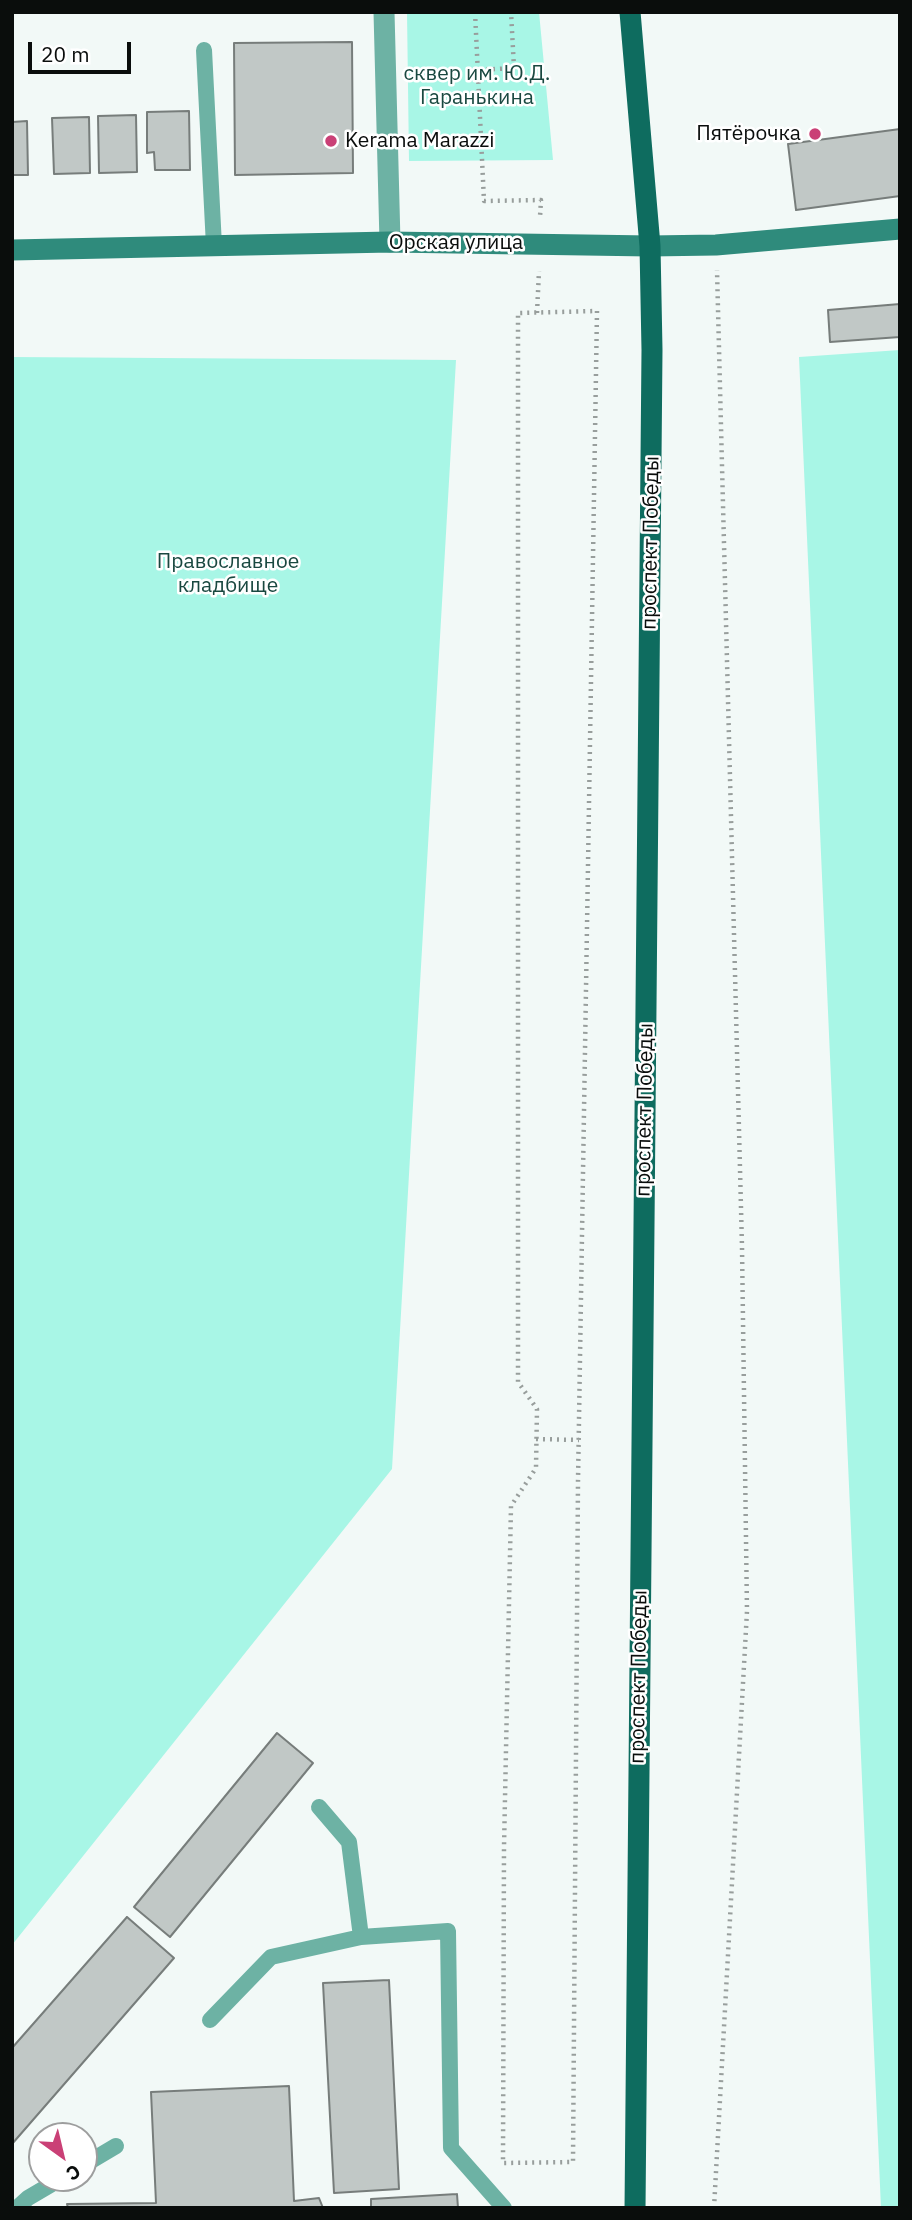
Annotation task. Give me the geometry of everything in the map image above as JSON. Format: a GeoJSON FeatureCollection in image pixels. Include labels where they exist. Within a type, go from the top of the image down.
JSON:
{"type":"FeatureCollection","features":[{"type":"Feature","properties":{"kind":"main road","name":"проспект Победы"},"geometry":{"type":"LineString","coordinates":[[630,12],[650,246],[653,350],[635,2208]]}},
{"type":"Feature","properties":{"kind":"main road","name":"Орская улица"},"geometry":{"type":"LineString","coordinates":[[12,250],[390,242],[716,245],[900,229]]}},
{"type":"Feature","properties":{"kind":"street"},"geometry":{"type":"LineString","coordinates":[[384,12],[390,242]]}},
{"type":"Feature","properties":{"kind":"lane"},"geometry":{"type":"LineString","coordinates":[[204,50],[214,246]]}},
{"type":"Feature","properties":{"kind":"lane"},"geometry":{"type":"LineString","coordinates":[[319,1807],[349,1842],[361,1937]]}},
{"type":"Feature","properties":{"kind":"lane"},"geometry":{"type":"LineString","coordinates":[[210,2020],[271,1957],[361,1937],[448,1931],[451,2148],[504,2208]]}},
{"type":"Feature","properties":{"kind":"lane"},"geometry":{"type":"LineString","coordinates":[[98,2157],[116,2146]]}},
{"type":"Feature","properties":{"kind":"lane"},"geometry":{"type":"LineString","coordinates":[[17,2208],[38,2192]]}},
{"type":"Feature","properties":{"kind":"path"},"geometry":{"type":"LineString","coordinates":[[476,12],[484,201],[541,200]]}},
{"type":"Feature","properties":{"kind":"path"},"geometry":{"type":"LineString","coordinates":[[478,70],[514,68],[511,12]]}},
{"type":"Feature","properties":{"kind":"path"},"geometry":{"type":"LineString","coordinates":[[714,2208],[747,1611],[743,1247],[716,245]]}},
{"type":"Feature","properties":{"kind":"path"},"geometry":{"type":"LineString","coordinates":[[597,311],[579,1440],[573,2162],[503,2163],[504,1847],[511,1506],[536,1468],[537,1409],[518,1382],[518,313],[597,311]]}},
{"type":"Feature","properties":{"kind":"path"},"geometry":{"type":"LineString","coordinates":[[536,1439],[579,1440]]}},
{"type":"Feature","properties":{"kind":"green space","name":"сквер им. Ю.Д. Гаранькина"},"geometry":{"type":"Polygon","coordinates":[[[407,12],[539,12],[553,160],[409,161],[407,12]]]}},
{"type":"Feature","properties":{"kind":"green space"},"geometry":{"type":"Polygon","coordinates":[[[900,350],[900,2208],[881,2208],[799,357],[900,350]]]}},
{"type":"Feature","properties":{"kind":"green space","name":"Православное кладбище"},"geometry":{"type":"Polygon","coordinates":[[[12,357],[456,360],[392,1469],[12,1945],[12,357]]]}},
{"type":"Feature","properties":{"kind":"building"},"geometry":{"type":"Polygon","coordinates":[[[352,42],[353,173],[235,175],[234,43],[352,42]]]}},
{"type":"Feature","properties":{"kind":"building"},"geometry":{"type":"Polygon","coordinates":[[[189,111],[190,170],[155,170],[154,152],[147,153],[147,112],[189,111]]]}},
{"type":"Feature","properties":{"kind":"building"},"geometry":{"type":"Polygon","coordinates":[[[136,115],[137,172],[99,173],[98,116],[136,115]]]}},
{"type":"Feature","properties":{"kind":"building"},"geometry":{"type":"Polygon","coordinates":[[[89,117],[90,173],[54,174],[52,118],[89,117]]]}},
{"type":"Feature","properties":{"kind":"building"},"geometry":{"type":"Polygon","coordinates":[[[27,121],[28,175],[12,175],[12,122],[27,121]]]}},
{"type":"Feature","properties":{"kind":"building"},"geometry":{"type":"Polygon","coordinates":[[[900,129],[900,196],[796,210],[788,144],[900,129]]]}},
{"type":"Feature","properties":{"kind":"building"},"geometry":{"type":"Polygon","coordinates":[[[900,304],[900,337],[830,342],[828,310],[900,304]]]}},
{"type":"Feature","properties":{"kind":"building"},"geometry":{"type":"Polygon","coordinates":[[[277,1733],[313,1763],[170,1937],[134,1907],[277,1733]]]}},
{"type":"Feature","properties":{"kind":"building"},"geometry":{"type":"Polygon","coordinates":[[[127,1917],[174,1958],[31,2122],[28,2122],[28,2126],[12,2144],[12,2048],[127,1917]]]}},
{"type":"Feature","properties":{"kind":"building"},"geometry":{"type":"Polygon","coordinates":[[[389,1980],[399,2189],[334,2193],[323,1983],[389,1980]]]}},
{"type":"Feature","properties":{"kind":"building"},"geometry":{"type":"Polygon","coordinates":[[[289,2086],[294,2201],[319,2198],[323,2208],[68,2208],[67,2204],[156,2203],[151,2092],[289,2086]]]}},
{"type":"Feature","properties":{"kind":"building"},"geometry":{"type":"Polygon","coordinates":[[[457,2194],[458,2208],[371,2208],[371,2199],[457,2194]]]}},
{"type":"Feature","properties":{"kind":"place","name":"Пятёрочка"},"geometry":{"type":"Point","coordinates":[815,134]}},
{"type":"Feature","properties":{"kind":"place","name":"Kerama Marazzi"},"geometry":{"type":"Point","coordinates":[331,141]}}]}
